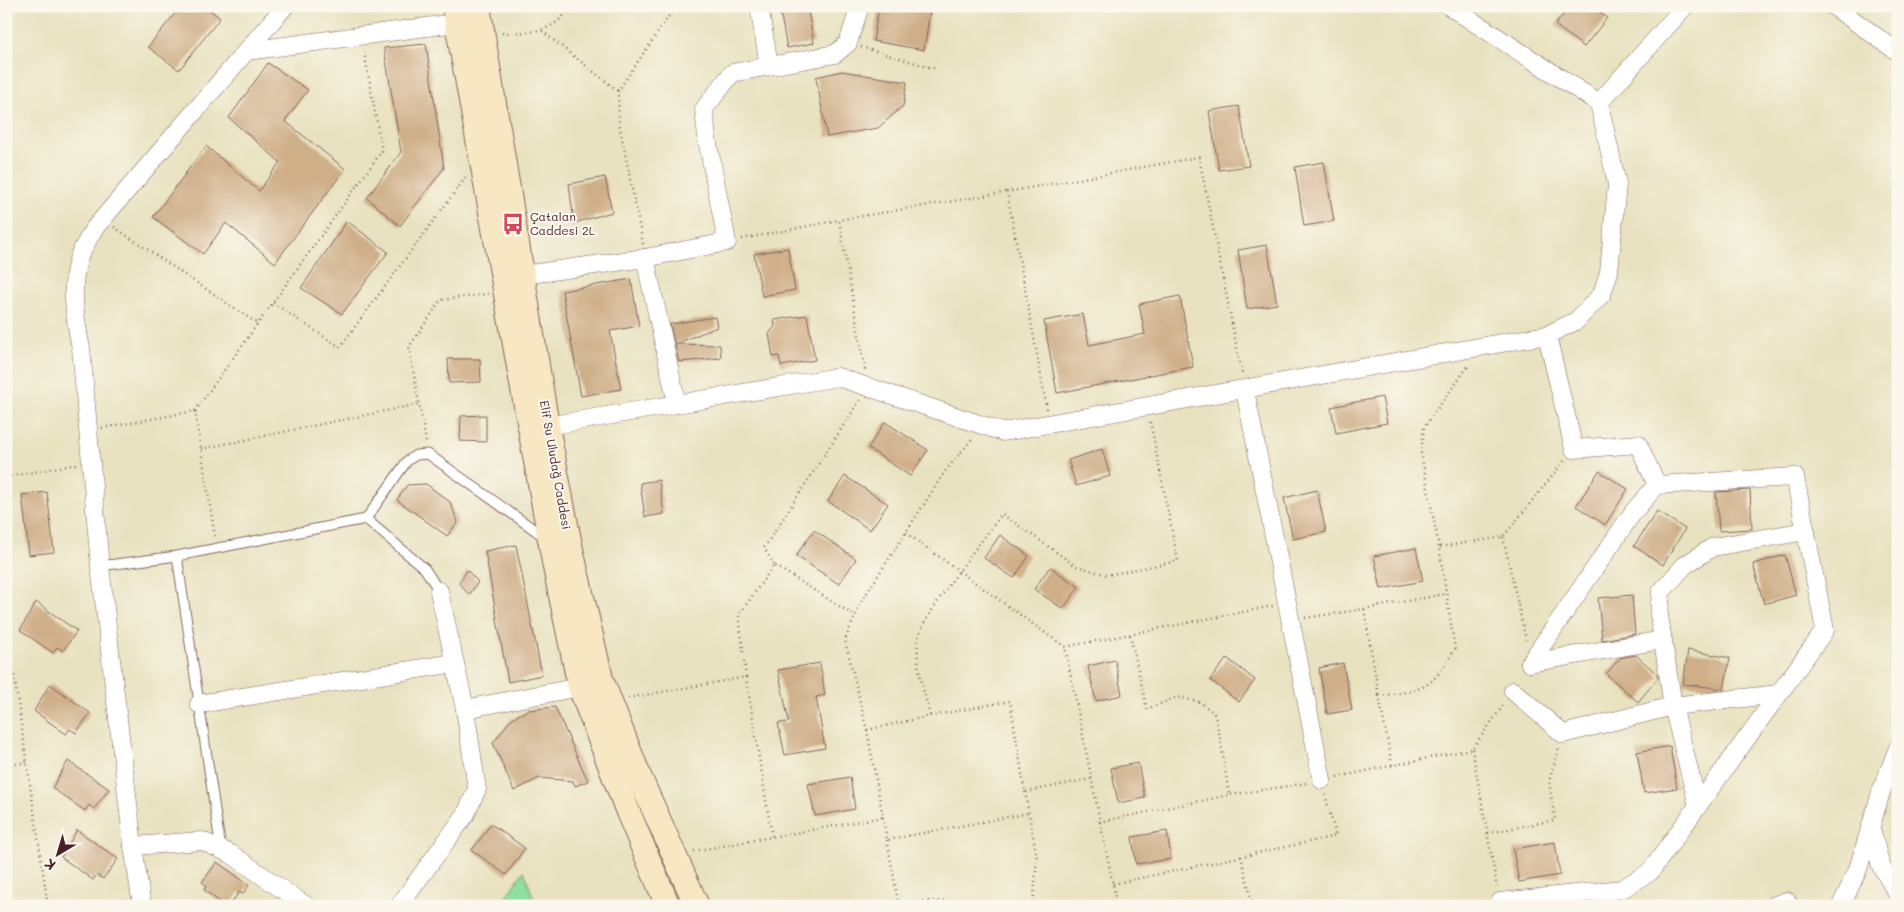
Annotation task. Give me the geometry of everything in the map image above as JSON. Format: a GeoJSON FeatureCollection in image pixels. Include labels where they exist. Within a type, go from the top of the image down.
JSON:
{"type":"FeatureCollection","features":[{"type":"Feature","properties":{"kind":"main road","name":"Elif Su Uludağ Caddesi"},"geometry":{"type":"LineString","coordinates":[[478,6],[547,426],[570,545],[601,679],[639,776],[697,906]]}},
{"type":"Feature","properties":{"kind":"main road","name":"Elif Su Uludağ Caddesi"},"geometry":{"type":"LineString","coordinates":[[455,15],[482,156],[550,542],[580,686],[628,812],[668,906]]}},
{"type":"Feature","properties":{"kind":"street"},"geometry":{"type":"LineString","coordinates":[[141,902],[100,566],[81,348],[75,321],[75,288],[80,256],[93,230],[102,219],[285,6]]}},
{"type":"Feature","properties":{"kind":"street"},"geometry":{"type":"LineString","coordinates":[[759,6],[769,66]]}},
{"type":"Feature","properties":{"kind":"street"},"geometry":{"type":"LineString","coordinates":[[523,275],[645,258],[727,242],[707,139],[704,109],[732,73],[836,54],[848,43],[860,6]]}},
{"type":"Feature","properties":{"kind":"street"},"geometry":{"type":"LineString","coordinates":[[547,426],[838,377],[1003,432],[1547,335],[1576,321],[1602,294],[1609,272],[1618,184],[1599,103],[1449,6]]}},
{"type":"Feature","properties":{"kind":"street"},"geometry":{"type":"LineString","coordinates":[[1599,103],[1685,6]]}},
{"type":"Feature","properties":{"kind":"street"},"geometry":{"type":"LineString","coordinates":[[1833,6],[1898,52]]}},
{"type":"Feature","properties":{"kind":"street"},"geometry":{"type":"LineString","coordinates":[[247,51],[361,36],[455,15]]}},
{"type":"Feature","properties":{"kind":"street"},"geometry":{"type":"LineString","coordinates":[[645,258],[677,404]]}},
{"type":"Feature","properties":{"kind":"street"},"geometry":{"type":"LineString","coordinates":[[1547,335],[1574,449],[1638,444],[1657,485]]}},
{"type":"Feature","properties":{"kind":"street"},"geometry":{"type":"LineString","coordinates":[[1245,390],[1322,780]]}},
{"type":"Feature","properties":{"kind":"street"},"geometry":{"type":"LineString","coordinates":[[1500,902],[1622,889],[1650,872],[1825,630],[1795,477],[1657,485],[1634,511],[1530,663]]}},
{"type":"Feature","properties":{"kind":"street"},"geometry":{"type":"LineString","coordinates":[[1698,806],[1673,706],[1659,615],[1661,592],[1685,565],[1713,547],[1806,531]]}},
{"type":"Feature","properties":{"kind":"street"},"geometry":{"type":"LineString","coordinates":[[399,906],[466,814],[477,789],[465,709],[439,591]]}},
{"type":"Feature","properties":{"kind":"street"},"geometry":{"type":"LineString","coordinates":[[1530,663],[1662,640]]}},
{"type":"Feature","properties":{"kind":"street"},"geometry":{"type":"LineString","coordinates":[[199,704],[455,663]]}},
{"type":"Feature","properties":{"kind":"street"},"geometry":{"type":"LineString","coordinates":[[465,709],[580,686]]}},
{"type":"Feature","properties":{"kind":"street"},"geometry":{"type":"LineString","coordinates":[[1513,691],[1563,734],[1673,706],[1778,694]]}},
{"type":"Feature","properties":{"kind":"street"},"geometry":{"type":"LineString","coordinates":[[1841,906],[1858,869],[1881,792],[1898,748]]}},
{"type":"Feature","properties":{"kind":"street"},"geometry":{"type":"LineString","coordinates":[[1871,829],[1881,866],[1898,895]]}},
{"type":"Feature","properties":{"kind":"street"},"geometry":{"type":"LineString","coordinates":[[133,846],[202,840],[221,850],[306,906]]}},
{"type":"Feature","properties":{"kind":"street"},"geometry":{"type":"LineString","coordinates":[[1773,906],[1787,901],[1789,906]]}},
{"type":"Feature","properties":{"kind":"lane"},"geometry":{"type":"LineString","coordinates":[[100,566],[177,556],[366,519],[407,461],[416,454],[428,454],[550,542]]}},
{"type":"Feature","properties":{"kind":"lane"},"geometry":{"type":"LineString","coordinates":[[366,519],[425,570],[439,591]]}},
{"type":"Feature","properties":{"kind":"lane"},"geometry":{"type":"LineString","coordinates":[[177,556],[221,850]]}},
{"type":"Feature","properties":{"kind":"path"},"geometry":{"type":"LineString","coordinates":[[482,35],[542,31],[564,17],[570,6]]}},
{"type":"Feature","properties":{"kind":"path"},"geometry":{"type":"LineString","coordinates":[[645,258],[619,123],[618,91],[670,13],[682,6]]}},
{"type":"Feature","properties":{"kind":"path"},"geometry":{"type":"LineString","coordinates":[[542,31],[618,91]]}},
{"type":"Feature","properties":{"kind":"path"},"geometry":{"type":"LineString","coordinates":[[216,548],[196,411],[382,151],[361,36]]}},
{"type":"Feature","properties":{"kind":"path"},"geometry":{"type":"LineString","coordinates":[[848,43],[936,69]]}},
{"type":"Feature","properties":{"kind":"path"},"geometry":{"type":"LineString","coordinates":[[273,303],[340,346],[482,156]]}},
{"type":"Feature","properties":{"kind":"path"},"geometry":{"type":"LineString","coordinates":[[727,242],[839,220],[1199,157],[1245,390]]}},
{"type":"Feature","properties":{"kind":"path"},"geometry":{"type":"LineString","coordinates":[[1007,192],[1049,424]]}},
{"type":"Feature","properties":{"kind":"path"},"geometry":{"type":"LineString","coordinates":[[102,219],[258,324]]}},
{"type":"Feature","properties":{"kind":"path"},"geometry":{"type":"LineString","coordinates":[[839,220],[868,387],[764,548],[774,565],[855,616]]}},
{"type":"Feature","properties":{"kind":"path"},"geometry":{"type":"LineString","coordinates":[[428,454],[409,347],[441,300],[506,292]]}},
{"type":"Feature","properties":{"kind":"path"},"geometry":{"type":"LineString","coordinates":[[1380,696],[1420,690],[1438,677],[1455,649],[1439,547],[1421,453],[1424,427],[1482,347]]}},
{"type":"Feature","properties":{"kind":"path"},"geometry":{"type":"LineString","coordinates":[[201,449],[419,404]]}},
{"type":"Feature","properties":{"kind":"path"},"geometry":{"type":"LineString","coordinates":[[930,716],[921,677],[918,638],[933,611],[960,571],[1002,514],[1076,566],[1107,575],[1178,560],[1148,407]]}},
{"type":"Feature","properties":{"kind":"path"},"geometry":{"type":"LineString","coordinates":[[88,431],[196,411]]}},
{"type":"Feature","properties":{"kind":"path"},"geometry":{"type":"LineString","coordinates":[[984,426],[946,470],[861,602],[844,640],[867,730],[898,904],[976,900],[1000,906]]}},
{"type":"Feature","properties":{"kind":"path"},"geometry":{"type":"LineString","coordinates":[[1439,547],[1503,536],[1574,449]]}},
{"type":"Feature","properties":{"kind":"path"},"geometry":{"type":"LineString","coordinates":[[6,477],[91,462]]}},
{"type":"Feature","properties":{"kind":"path"},"geometry":{"type":"LineString","coordinates":[[906,532],[1065,647],[1115,895],[1112,906]]}},
{"type":"Feature","properties":{"kind":"path"},"geometry":{"type":"LineString","coordinates":[[1503,536],[1530,663]]}},
{"type":"Feature","properties":{"kind":"path"},"geometry":{"type":"LineString","coordinates":[[772,837],[746,676],[739,615],[774,565]]}},
{"type":"Feature","properties":{"kind":"path"},"geometry":{"type":"LineString","coordinates":[[1065,647],[1288,611],[1364,609],[1445,594]]}},
{"type":"Feature","properties":{"kind":"path"},"geometry":{"type":"LineString","coordinates":[[1364,609],[1392,766]]}},
{"type":"Feature","properties":{"kind":"path"},"geometry":{"type":"LineString","coordinates":[[6,621],[48,906]]}},
{"type":"Feature","properties":{"kind":"path"},"geometry":{"type":"LineString","coordinates":[[1130,635],[1147,709],[1177,697],[1200,702],[1214,713],[1229,795]]}},
{"type":"Feature","properties":{"kind":"path"},"geometry":{"type":"LineString","coordinates":[[610,701],[746,676]]}},
{"type":"Feature","properties":{"kind":"path"},"geometry":{"type":"LineString","coordinates":[[1099,822],[1229,795],[1322,780],[1472,749],[1513,691]]}},
{"type":"Feature","properties":{"kind":"path"},"geometry":{"type":"LineString","coordinates":[[867,730],[1010,701],[1037,858],[1033,906]]}},
{"type":"Feature","properties":{"kind":"path"},"geometry":{"type":"LineString","coordinates":[[1488,834],[1555,820],[1549,781],[1563,734]]}},
{"type":"Feature","properties":{"kind":"path"},"geometry":{"type":"LineString","coordinates":[[1472,749],[1500,902]]}},
{"type":"Feature","properties":{"kind":"path"},"geometry":{"type":"LineString","coordinates":[[6,766],[27,762]]}},
{"type":"Feature","properties":{"kind":"path"},"geometry":{"type":"LineString","coordinates":[[1025,792],[1091,779]]}},
{"type":"Feature","properties":{"kind":"path"},"geometry":{"type":"LineString","coordinates":[[1113,884],[1336,836],[1322,780]]}},
{"type":"Feature","properties":{"kind":"path"},"geometry":{"type":"LineString","coordinates":[[887,840],[1029,813]]}},
{"type":"Feature","properties":{"kind":"path"},"geometry":{"type":"LineString","coordinates":[[674,855],[883,817]]}},
{"type":"Feature","properties":{"kind":"path"},"geometry":{"type":"LineString","coordinates":[[1241,856],[1253,906]]}},
{"type":"Feature","properties":{"kind":"path"},"geometry":{"type":"LineString","coordinates":[[6,895],[15,900],[14,906]]}},
{"type":"Feature","properties":{"kind":"path"},"geometry":{"type":"LineString","coordinates":[[72,906],[141,902]]}},
{"type":"Feature","properties":{"kind":"green space"},"geometry":{"type":"Polygon","coordinates":[[[524,871],[536,906],[499,906],[524,871]]]}},
{"type":"Feature","properties":{"kind":"building"},"geometry":{"type":"Polygon","coordinates":[[[181,6],[205,6],[220,18],[179,70],[148,47],[181,6]]]}},
{"type":"Feature","properties":{"kind":"building"},"geometry":{"type":"Polygon","coordinates":[[[779,6],[807,6],[814,43],[787,48],[779,6]]]}},
{"type":"Feature","properties":{"kind":"building"},"geometry":{"type":"Polygon","coordinates":[[[879,6],[894,6],[930,12],[924,50],[873,41],[879,6]]]}},
{"type":"Feature","properties":{"kind":"building"},"geometry":{"type":"Polygon","coordinates":[[[1570,6],[1592,6],[1607,18],[1584,47],[1555,25],[1570,6]]]}},
{"type":"Feature","properties":{"kind":"building"},"geometry":{"type":"Polygon","coordinates":[[[426,44],[444,168],[400,226],[367,198],[401,152],[384,48],[426,44]]]}},
{"type":"Feature","properties":{"kind":"building"},"geometry":{"type":"Polygon","coordinates":[[[268,63],[308,90],[285,121],[345,169],[275,263],[226,223],[203,254],[153,217],[206,146],[259,191],[280,162],[229,118],[268,63]]]}},
{"type":"Feature","properties":{"kind":"building"},"geometry":{"type":"Polygon","coordinates":[[[842,71],[907,82],[903,106],[878,128],[827,137],[816,77],[842,71]]]}},
{"type":"Feature","properties":{"kind":"building"},"geometry":{"type":"Polygon","coordinates":[[[1239,106],[1249,166],[1219,170],[1209,111],[1239,106]]]}},
{"type":"Feature","properties":{"kind":"building"},"geometry":{"type":"Polygon","coordinates":[[[1324,162],[1334,221],[1304,226],[1295,167],[1324,162]]]}},
{"type":"Feature","properties":{"kind":"building"},"geometry":{"type":"Polygon","coordinates":[[[605,177],[612,212],[574,223],[569,184],[605,177]]]}},
{"type":"Feature","properties":{"kind":"building"},"geometry":{"type":"Polygon","coordinates":[[[347,221],[388,252],[342,314],[301,288],[347,221]]]}},
{"type":"Feature","properties":{"kind":"building"},"geometry":{"type":"Polygon","coordinates":[[[1267,245],[1277,304],[1247,309],[1238,250],[1267,245]]]}},
{"type":"Feature","properties":{"kind":"building"},"geometry":{"type":"Polygon","coordinates":[[[788,248],[795,290],[762,296],[754,254],[788,248]]]}},
{"type":"Feature","properties":{"kind":"building"},"geometry":{"type":"Polygon","coordinates":[[[631,279],[639,326],[610,331],[621,389],[581,396],[562,291],[631,279]]]}},
{"type":"Feature","properties":{"kind":"building"},"geometry":{"type":"Polygon","coordinates":[[[1180,296],[1193,367],[1057,393],[1044,321],[1083,314],[1089,345],[1145,334],[1139,304],[1180,296]]]}},
{"type":"Feature","properties":{"kind":"building"},"geometry":{"type":"Polygon","coordinates":[[[807,315],[815,360],[781,366],[779,356],[773,357],[769,334],[775,326],[774,320],[807,315]]]}},
{"type":"Feature","properties":{"kind":"building"},"geometry":{"type":"Polygon","coordinates":[[[715,317],[717,327],[675,344],[720,345],[721,358],[679,362],[670,324],[715,317]]]}},
{"type":"Feature","properties":{"kind":"building"},"geometry":{"type":"Polygon","coordinates":[[[448,359],[480,359],[481,382],[449,383],[448,359]]]}},
{"type":"Feature","properties":{"kind":"building"},"geometry":{"type":"Polygon","coordinates":[[[1382,397],[1387,423],[1336,433],[1331,407],[1382,397]]]}},
{"type":"Feature","properties":{"kind":"building"},"geometry":{"type":"Polygon","coordinates":[[[486,415],[486,442],[460,441],[461,416],[486,415]]]}},
{"type":"Feature","properties":{"kind":"building"},"geometry":{"type":"Polygon","coordinates":[[[885,422],[928,450],[910,476],[868,448],[885,422]]]}},
{"type":"Feature","properties":{"kind":"building"},"geometry":{"type":"Polygon","coordinates":[[[1102,449],[1110,476],[1076,486],[1068,460],[1102,449]]]}},
{"type":"Feature","properties":{"kind":"building"},"geometry":{"type":"Polygon","coordinates":[[[1599,471],[1628,489],[1605,525],[1576,506],[1599,471]]]}},
{"type":"Feature","properties":{"kind":"building"},"geometry":{"type":"Polygon","coordinates":[[[845,476],[888,504],[870,530],[828,501],[845,476]]]}},
{"type":"Feature","properties":{"kind":"building"},"geometry":{"type":"Polygon","coordinates":[[[659,480],[664,514],[645,517],[640,483],[659,480]]]}},
{"type":"Feature","properties":{"kind":"building"},"geometry":{"type":"Polygon","coordinates":[[[426,484],[450,502],[458,522],[447,536],[397,500],[407,485],[426,484]]]}},
{"type":"Feature","properties":{"kind":"building"},"geometry":{"type":"Polygon","coordinates":[[[1317,490],[1326,532],[1293,539],[1284,498],[1317,490]]]}},
{"type":"Feature","properties":{"kind":"building"},"geometry":{"type":"Polygon","coordinates":[[[1750,490],[1752,529],[1719,531],[1716,492],[1750,490]]]}},
{"type":"Feature","properties":{"kind":"building"},"geometry":{"type":"Polygon","coordinates":[[[47,492],[54,552],[29,555],[22,495],[47,492]]]}},
{"type":"Feature","properties":{"kind":"building"},"geometry":{"type":"Polygon","coordinates":[[[1657,511],[1685,529],[1663,565],[1634,546],[1657,511]]]}},
{"type":"Feature","properties":{"kind":"building"},"geometry":{"type":"Polygon","coordinates":[[[814,530],[856,559],[839,584],[796,556],[814,530]]]}},
{"type":"Feature","properties":{"kind":"building"},"geometry":{"type":"Polygon","coordinates":[[[1000,535],[1029,556],[1014,578],[984,558],[1000,535]]]}},
{"type":"Feature","properties":{"kind":"building"},"geometry":{"type":"Polygon","coordinates":[[[516,545],[542,675],[508,682],[485,551],[516,545]]]}},
{"type":"Feature","properties":{"kind":"building"},"geometry":{"type":"Polygon","coordinates":[[[1416,548],[1423,581],[1381,589],[1374,556],[1416,548]]]}},
{"type":"Feature","properties":{"kind":"building"},"geometry":{"type":"Polygon","coordinates":[[[1785,555],[1796,595],[1764,604],[1753,564],[1785,555]]]}},
{"type":"Feature","properties":{"kind":"building"},"geometry":{"type":"Polygon","coordinates":[[[1050,567],[1079,587],[1063,609],[1034,589],[1050,567]]]}},
{"type":"Feature","properties":{"kind":"building"},"geometry":{"type":"Polygon","coordinates":[[[467,570],[478,582],[469,595],[459,583],[467,570]]]}},
{"type":"Feature","properties":{"kind":"building"},"geometry":{"type":"Polygon","coordinates":[[[1632,595],[1635,634],[1602,640],[1598,598],[1632,595]]]}},
{"type":"Feature","properties":{"kind":"building"},"geometry":{"type":"Polygon","coordinates":[[[36,602],[77,631],[63,651],[57,647],[53,653],[20,630],[36,602]]]}},
{"type":"Feature","properties":{"kind":"building"},"geometry":{"type":"Polygon","coordinates":[[[1688,650],[1730,658],[1724,689],[1683,684],[1688,650]]]}},
{"type":"Feature","properties":{"kind":"building"},"geometry":{"type":"Polygon","coordinates":[[[1636,655],[1657,674],[1658,678],[1638,702],[1606,674],[1620,658],[1636,655]]]}},
{"type":"Feature","properties":{"kind":"building"},"geometry":{"type":"Polygon","coordinates":[[[1227,658],[1255,680],[1239,702],[1210,680],[1227,658]]]}},
{"type":"Feature","properties":{"kind":"building"},"geometry":{"type":"Polygon","coordinates":[[[1115,660],[1122,695],[1096,701],[1088,666],[1115,660]]]}},
{"type":"Feature","properties":{"kind":"building"},"geometry":{"type":"Polygon","coordinates":[[[820,663],[825,695],[816,697],[825,748],[785,755],[778,723],[789,722],[778,670],[820,663]]]}},
{"type":"Feature","properties":{"kind":"building"},"geometry":{"type":"Polygon","coordinates":[[[1343,663],[1352,710],[1327,714],[1319,668],[1343,663]]]}},
{"type":"Feature","properties":{"kind":"building"},"geometry":{"type":"Polygon","coordinates":[[[50,684],[90,713],[76,733],[70,729],[66,734],[34,711],[50,684]]]}},
{"type":"Feature","properties":{"kind":"building"},"geometry":{"type":"Polygon","coordinates":[[[555,707],[588,781],[575,786],[573,781],[539,778],[514,791],[493,743],[511,719],[528,710],[555,707]]]}},
{"type":"Feature","properties":{"kind":"building"},"geometry":{"type":"Polygon","coordinates":[[[1670,746],[1677,788],[1644,793],[1637,752],[1670,746]]]}},
{"type":"Feature","properties":{"kind":"building"},"geometry":{"type":"Polygon","coordinates":[[[68,761],[109,789],[94,809],[89,805],[85,811],[52,788],[68,761]]]}},
{"type":"Feature","properties":{"kind":"building"},"geometry":{"type":"Polygon","coordinates":[[[1138,763],[1145,798],[1118,803],[1111,768],[1138,763]]]}},
{"type":"Feature","properties":{"kind":"building"},"geometry":{"type":"Polygon","coordinates":[[[850,777],[855,809],[815,816],[808,784],[850,777]]]}},
{"type":"Feature","properties":{"kind":"building"},"geometry":{"type":"Polygon","coordinates":[[[491,824],[525,848],[506,875],[472,850],[491,824]]]}},
{"type":"Feature","properties":{"kind":"building"},"geometry":{"type":"Polygon","coordinates":[[[77,830],[118,859],[103,879],[97,875],[93,880],[61,857],[77,830]]]}},
{"type":"Feature","properties":{"kind":"building"},"geometry":{"type":"Polygon","coordinates":[[[1167,831],[1171,859],[1136,864],[1132,837],[1167,831]]]}},
{"type":"Feature","properties":{"kind":"building"},"geometry":{"type":"Polygon","coordinates":[[[1555,842],[1560,875],[1519,882],[1513,849],[1555,842]]]}},
{"type":"Feature","properties":{"kind":"building"},"geometry":{"type":"Polygon","coordinates":[[[217,862],[249,885],[243,894],[239,892],[230,905],[227,902],[224,905],[204,890],[206,885],[202,882],[217,862]]]}},
{"type":"Feature","properties":{"kind":"place","name":"Çatalan Caddesi 2L"},"geometry":{"type":"Point","coordinates":[513,224]}}]}
